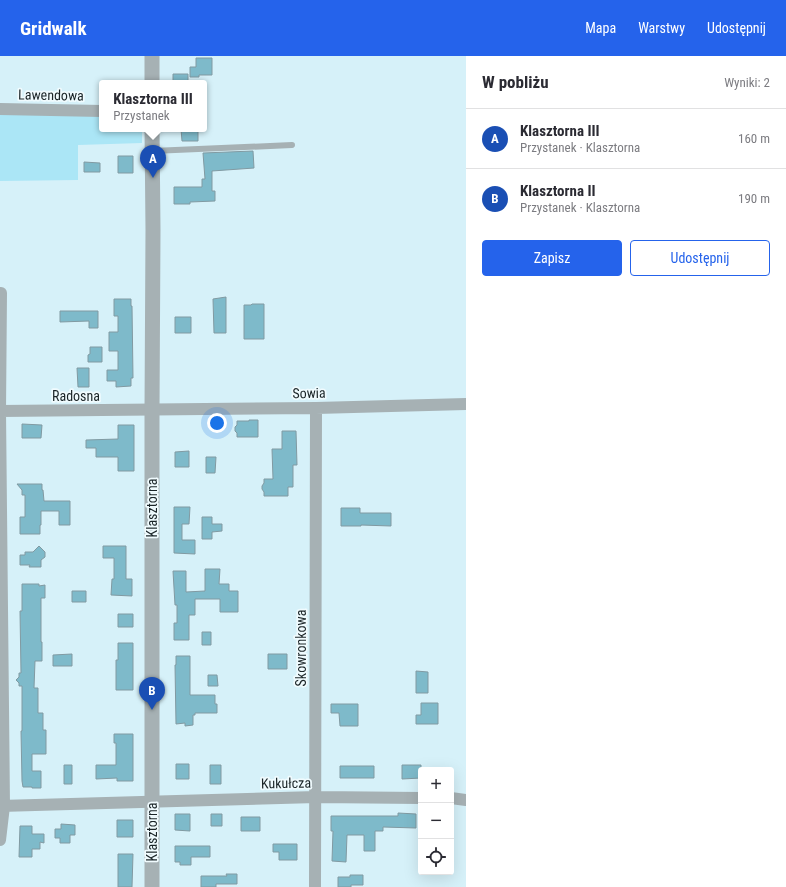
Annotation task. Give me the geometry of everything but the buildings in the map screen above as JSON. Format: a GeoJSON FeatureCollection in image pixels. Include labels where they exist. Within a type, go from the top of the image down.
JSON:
{"type":"FeatureCollection","features":[{"type":"Feature","properties":{"kind":"street"},"geometry":{"type":"LineString","coordinates":[[152,56],[152,80]]}},
{"type":"Feature","properties":{"kind":"street","name":"Lawendowa"},"geometry":{"type":"LineString","coordinates":[[0,110],[99,111]]}},
{"type":"Feature","properties":{"kind":"street","name":"Klasztorna"},"geometry":{"type":"LineString","coordinates":[[152,132],[152,887]]}},
{"type":"Feature","properties":{"kind":"street"},"geometry":{"type":"LineString","coordinates":[[0,840],[2,806],[0,411],[1,293]]}},
{"type":"Feature","properties":{"kind":"street","name":"Sowia"},"geometry":{"type":"LineString","coordinates":[[152,410],[466,404]]}},
{"type":"Feature","properties":{"kind":"street","name":"Skowronkowa"},"geometry":{"type":"LineString","coordinates":[[316,408],[316,887]]}},
{"type":"Feature","properties":{"kind":"street","name":"Radosna"},"geometry":{"type":"LineString","coordinates":[[0,411],[152,410]]}},
{"type":"Feature","properties":{"kind":"street","name":"Kukułcza"},"geometry":{"type":"LineString","coordinates":[[2,806],[316,797],[418,798]]}},
{"type":"Feature","properties":{"kind":"street"},"geometry":{"type":"LineString","coordinates":[[454,798],[466,800]]}},
{"type":"Feature","properties":{"kind":"lane"},"geometry":{"type":"LineString","coordinates":[[152,151],[292,145]]}},
{"type":"Feature","properties":{"kind":"shaded area"},"geometry":{"type":"Polygon","coordinates":[[[0,114],[99,116],[99,132],[142,132],[142,143],[78,145],[78,180],[0,181],[0,114]]]}},
{"type":"Feature","properties":{"kind":"place","name":"Klasztorna III"},"geometry":{"type":"Point","coordinates":[153,178]}},
{"type":"Feature","properties":{"kind":"place","name":"Klasztorna II"},"geometry":{"type":"Point","coordinates":[152,710]}}]}
